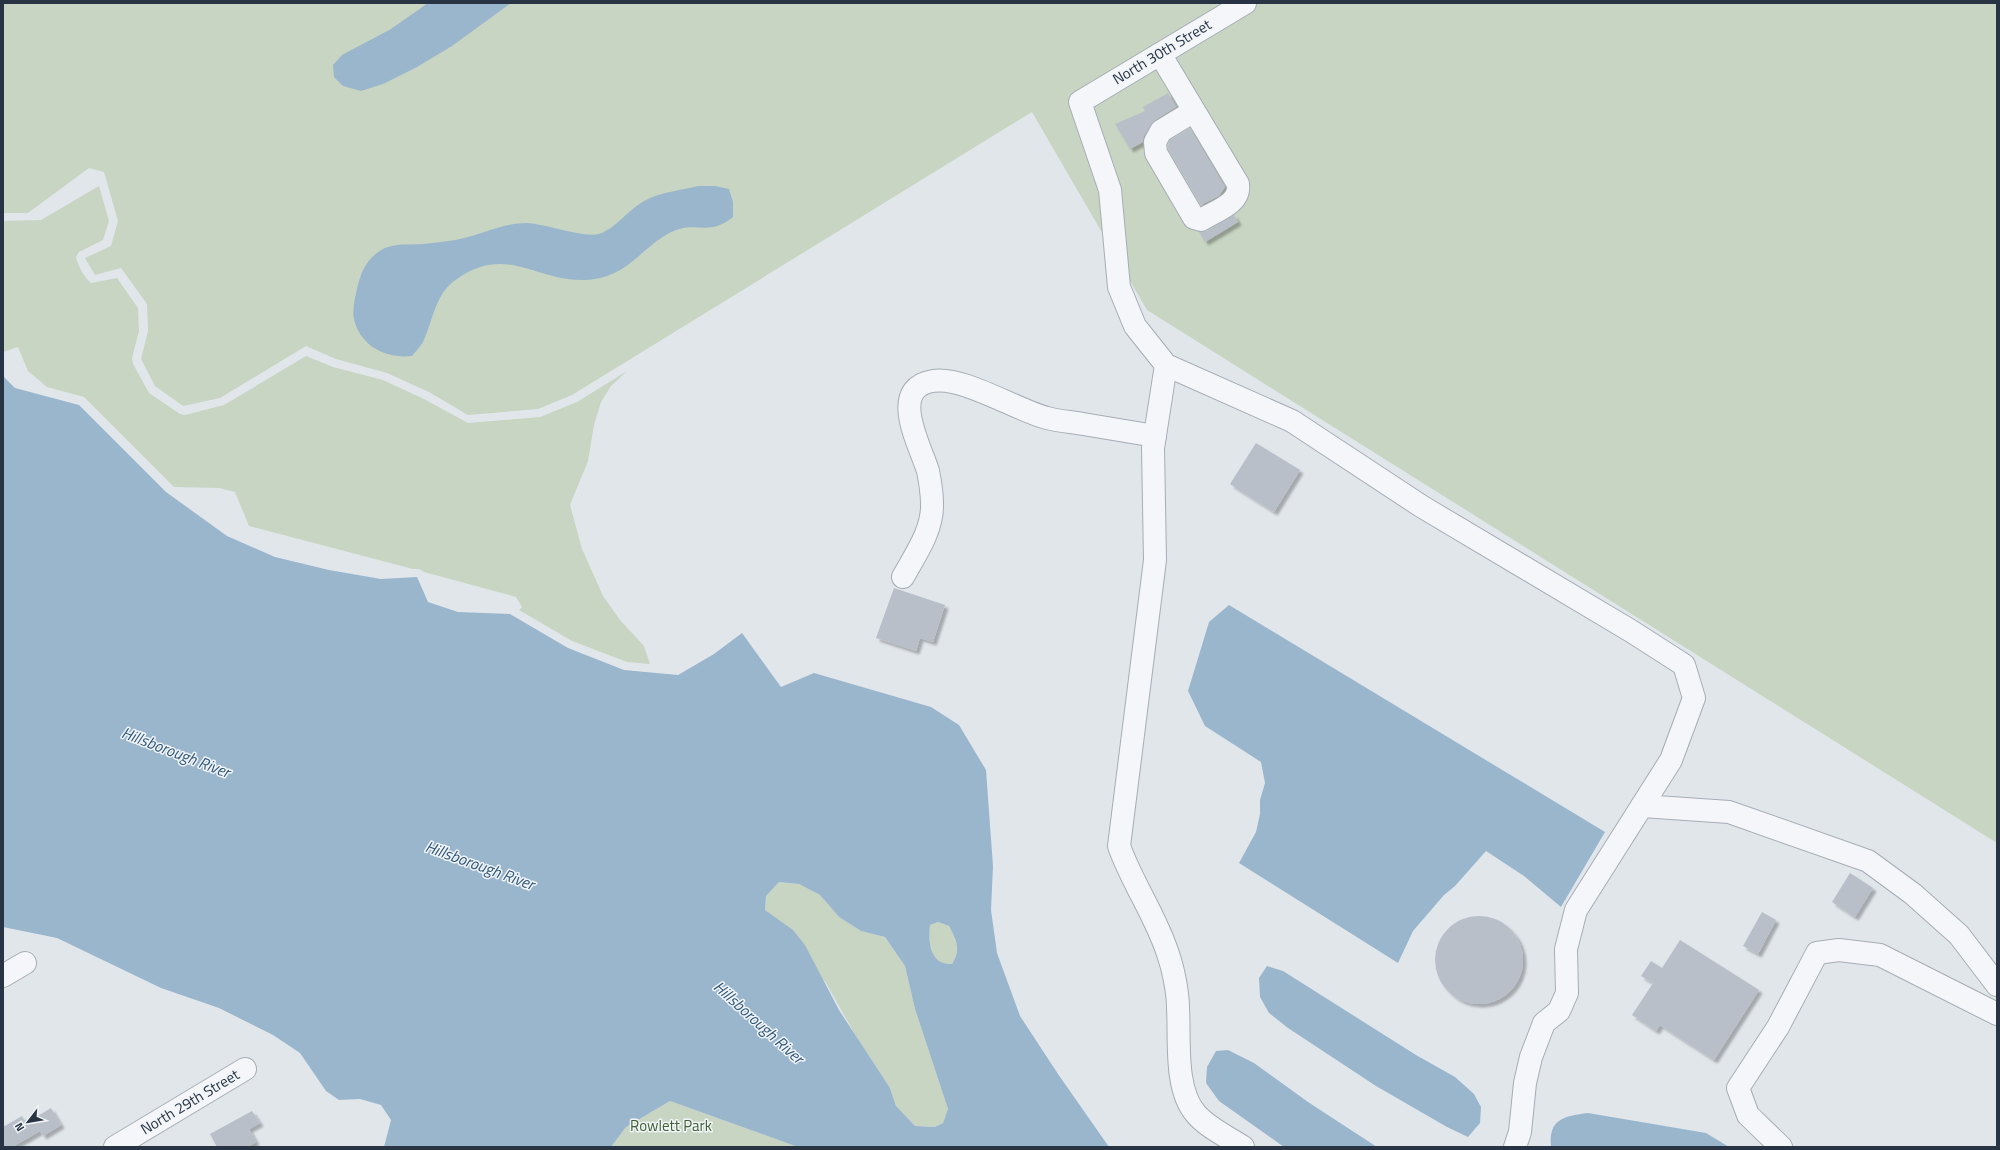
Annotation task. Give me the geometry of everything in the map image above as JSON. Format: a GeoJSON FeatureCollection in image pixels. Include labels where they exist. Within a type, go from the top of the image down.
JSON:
{"type":"FeatureCollection","features":[{"type":"Feature","properties":{"kind":"street","name":"North 30th Street"},"geometry":{"type":"LineString","coordinates":[[1166,365],[1135,326],[1119,287],[1110,190],[1080,102],[1245,3]]}},
{"type":"Feature","properties":{"kind":"street"},"geometry":{"type":"LineString","coordinates":[[1160,54],[1238,184],[1239,190],[1234,200],[1201,220],[1194,218],[1190,212],[1156,153],[1155,142],[1161,131],[1194,111]]}},
{"type":"Feature","properties":{"kind":"street"},"geometry":{"type":"LineString","coordinates":[[1243,1147],[1217,1131],[1196,1113],[1184,1089],[1178,1051],[1178,1006],[1169,955],[1128,870],[1119,846],[1155,560],[1153,448],[1166,365],[1292,422],[1421,506],[1631,631],[1684,665],[1694,698],[1672,760],[1576,910],[1566,949],[1568,993],[1559,1010],[1544,1023],[1531,1057],[1525,1083],[1520,1132],[1514,1147]]}},
{"type":"Feature","properties":{"kind":"street"},"geometry":{"type":"LineString","coordinates":[[903,577],[930,524],[932,505],[928,472],[909,420],[910,400],[915,391],[922,385],[930,381],[942,379],[983,392],[1047,418],[1154,436]]}},
{"type":"Feature","properties":{"kind":"street"},"geometry":{"type":"LineString","coordinates":[[1642,806],[1729,812],[1868,861],[1913,894],[1959,935],[1997,985]]}},
{"type":"Feature","properties":{"kind":"street"},"geometry":{"type":"LineString","coordinates":[[1781,1147],[1748,1115],[1738,1088],[1778,1027],[1817,954],[1839,950],[1880,955],[1997,1014]]}},
{"type":"Feature","properties":{"kind":"street"},"geometry":{"type":"LineString","coordinates":[[3,976],[25,963]]}},
{"type":"Feature","properties":{"kind":"street","name":"North 29th Street"},"geometry":{"type":"LineString","coordinates":[[115,1147],[245,1069]]}},
{"type":"Feature","properties":{"kind":"green space"},"geometry":{"type":"Polygon","coordinates":[[[3,3],[1997,3],[1997,843],[1147,310],[1032,112],[572,395],[538,409],[468,415],[429,392],[387,373],[336,359],[306,346],[220,398],[183,406],[155,386],[141,359],[148,331],[147,304],[121,268],[95,275],[85,258],[111,246],[118,221],[104,172],[89,168],[28,213],[3,213],[3,3]]]}},
{"type":"Feature","properties":{"kind":"green space"},"geometry":{"type":"Polygon","coordinates":[[[99,186],[109,221],[103,240],[79,252],[76,257],[77,260],[84,275],[91,283],[117,278],[138,308],[139,331],[132,358],[133,364],[149,393],[180,414],[185,415],[224,405],[306,356],[333,367],[383,380],[424,399],[468,423],[540,417],[577,402],[627,371],[611,386],[601,402],[594,425],[588,461],[570,505],[582,549],[603,596],[620,620],[644,646],[650,664],[627,662],[572,641],[519,610],[522,607],[516,597],[424,572],[419,569],[413,569],[249,526],[235,492],[219,488],[174,487],[84,397],[47,387],[28,371],[18,347],[3,352],[3,221],[41,220],[99,186]]]}},
{"type":"Feature","properties":{"kind":"green space"},"geometry":{"type":"Polygon","coordinates":[[[779,882],[799,884],[820,895],[839,917],[861,931],[885,937],[905,966],[915,1009],[948,1109],[943,1123],[935,1127],[915,1126],[896,1106],[890,1088],[857,1038],[826,983],[765,910],[766,896],[779,882]]]}},
{"type":"Feature","properties":{"kind":"green space"},"geometry":{"type":"Polygon","coordinates":[[[938,922],[949,926],[956,940],[957,949],[952,964],[939,961],[935,957],[930,945],[930,925],[938,922]]]}},
{"type":"Feature","properties":{"kind":"green space","name":"Rowlett Park"},"geometry":{"type":"Polygon","coordinates":[[[670,1101],[798,1147],[611,1147],[626,1127],[670,1101]]]}},
{"type":"Feature","properties":{"kind":"water"},"geometry":{"type":"Polygon","coordinates":[[[428,3],[511,3],[452,46],[417,67],[383,84],[361,91],[343,86],[334,77],[333,65],[342,55],[391,29],[428,3]]]}},
{"type":"Feature","properties":{"kind":"water"},"geometry":{"type":"Polygon","coordinates":[[[698,186],[715,186],[729,189],[733,202],[733,217],[725,223],[717,226],[704,228],[691,227],[676,230],[664,236],[625,267],[614,273],[601,278],[585,280],[551,276],[507,264],[491,265],[475,269],[457,279],[444,292],[439,300],[423,342],[412,356],[393,355],[376,349],[362,337],[357,328],[353,315],[356,293],[363,270],[369,260],[385,248],[399,245],[458,240],[519,223],[535,224],[575,233],[592,235],[599,234],[612,227],[635,207],[648,199],[666,193],[698,186]]]}},
{"type":"Feature","properties":{"kind":"water","name":"Hillsborough River"},"geometry":{"type":"Polygon","coordinates":[[[3,376],[15,388],[79,405],[166,492],[227,536],[275,557],[329,570],[381,579],[417,577],[428,602],[458,612],[510,614],[568,648],[624,670],[678,675],[714,654],[742,633],[781,687],[814,673],[931,707],[959,725],[986,770],[993,866],[991,910],[997,953],[1020,1016],[1109,1147],[798,1147],[670,1101],[626,1127],[611,1147],[384,1147],[391,1120],[381,1105],[360,1099],[339,1100],[326,1091],[300,1053],[273,1035],[219,1008],[161,988],[57,938],[3,927],[3,376]],[[779,882],[766,896],[765,910],[793,930],[805,945],[839,1010],[890,1088],[896,1106],[915,1126],[935,1127],[943,1123],[948,1109],[915,1009],[905,966],[885,937],[861,931],[839,917],[820,895],[799,884],[779,882]],[[938,922],[930,925],[930,945],[932,951],[939,961],[952,964],[955,959],[957,949],[956,941],[949,926],[938,922]]]}},
{"type":"Feature","properties":{"kind":"water"},"geometry":{"type":"Polygon","coordinates":[[[1229,605],[1605,832],[1561,907],[1524,876],[1486,851],[1455,886],[1444,895],[1413,931],[1398,963],[1239,863],[1256,832],[1260,814],[1260,800],[1265,783],[1261,762],[1205,726],[1188,691],[1209,622],[1229,605]]]}},
{"type":"Feature","properties":{"kind":"water"},"geometry":{"type":"Polygon","coordinates":[[[1267,966],[1283,971],[1416,1055],[1455,1077],[1474,1094],[1481,1107],[1480,1123],[1468,1137],[1447,1127],[1376,1086],[1288,1028],[1269,1013],[1260,997],[1259,978],[1267,966]]]}},
{"type":"Feature","properties":{"kind":"water"},"geometry":{"type":"Polygon","coordinates":[[[1228,1050],[1254,1063],[1308,1102],[1377,1147],[1284,1147],[1219,1101],[1206,1083],[1207,1067],[1216,1051],[1228,1050]]]}},
{"type":"Feature","properties":{"kind":"water"},"geometry":{"type":"Polygon","coordinates":[[[1588,1113],[1706,1133],[1729,1147],[1551,1147],[1552,1130],[1559,1121],[1572,1116],[1588,1113]]]}},
{"type":"Feature","properties":{"kind":"building"},"geometry":{"type":"Polygon","coordinates":[[[1168,93],[1176,107],[1154,121],[1144,136],[1143,142],[1130,149],[1115,124],[1145,111],[1143,107],[1168,93]]]}},
{"type":"Feature","properties":{"kind":"building"},"geometry":{"type":"Polygon","coordinates":[[[1190,128],[1225,187],[1219,196],[1201,205],[1168,149],[1170,140],[1190,128]]]}},
{"type":"Feature","properties":{"kind":"building"},"geometry":{"type":"Polygon","coordinates":[[[1234,215],[1238,222],[1205,242],[1199,232],[1207,231],[1234,215]]]}},
{"type":"Feature","properties":{"kind":"building"},"geometry":{"type":"Polygon","coordinates":[[[1256,443],[1300,470],[1274,512],[1230,484],[1256,443]]]}},
{"type":"Feature","properties":{"kind":"building"},"geometry":{"type":"Polygon","coordinates":[[[894,588],[945,605],[933,642],[920,638],[916,651],[876,638],[894,588]]]}},
{"type":"Feature","properties":{"kind":"building"},"geometry":{"type":"Polygon","coordinates":[[[1850,873],[1873,888],[1855,917],[1832,902],[1850,873]]]}},
{"type":"Feature","properties":{"kind":"building"},"geometry":{"type":"Polygon","coordinates":[[[1762,912],[1776,920],[1758,954],[1743,946],[1762,912]]]}},
{"type":"Feature","properties":{"kind":"building"},"geometry":{"type":"Polygon","coordinates":[[[1479,916],[1496,919],[1510,929],[1520,943],[1523,960],[1520,977],[1510,991],[1496,1001],[1479,1004],[1462,1001],[1448,991],[1438,977],[1435,960],[1438,943],[1448,929],[1462,919],[1479,916]]]}},
{"type":"Feature","properties":{"kind":"building"},"geometry":{"type":"Polygon","coordinates":[[[1680,940],[1759,990],[1714,1060],[1660,1025],[1656,1031],[1632,1015],[1653,983],[1641,976],[1651,961],[1662,968],[1680,940]]]}},
{"type":"Feature","properties":{"kind":"building"},"geometry":{"type":"Polygon","coordinates":[[[51,1108],[61,1125],[43,1136],[40,1131],[12,1147],[3,1147],[3,1127],[22,1116],[26,1123],[51,1108]]]}},
{"type":"Feature","properties":{"kind":"building"},"geometry":{"type":"Polygon","coordinates":[[[252,1111],[260,1123],[249,1129],[256,1142],[247,1147],[217,1147],[210,1134],[252,1111]]]}}]}
